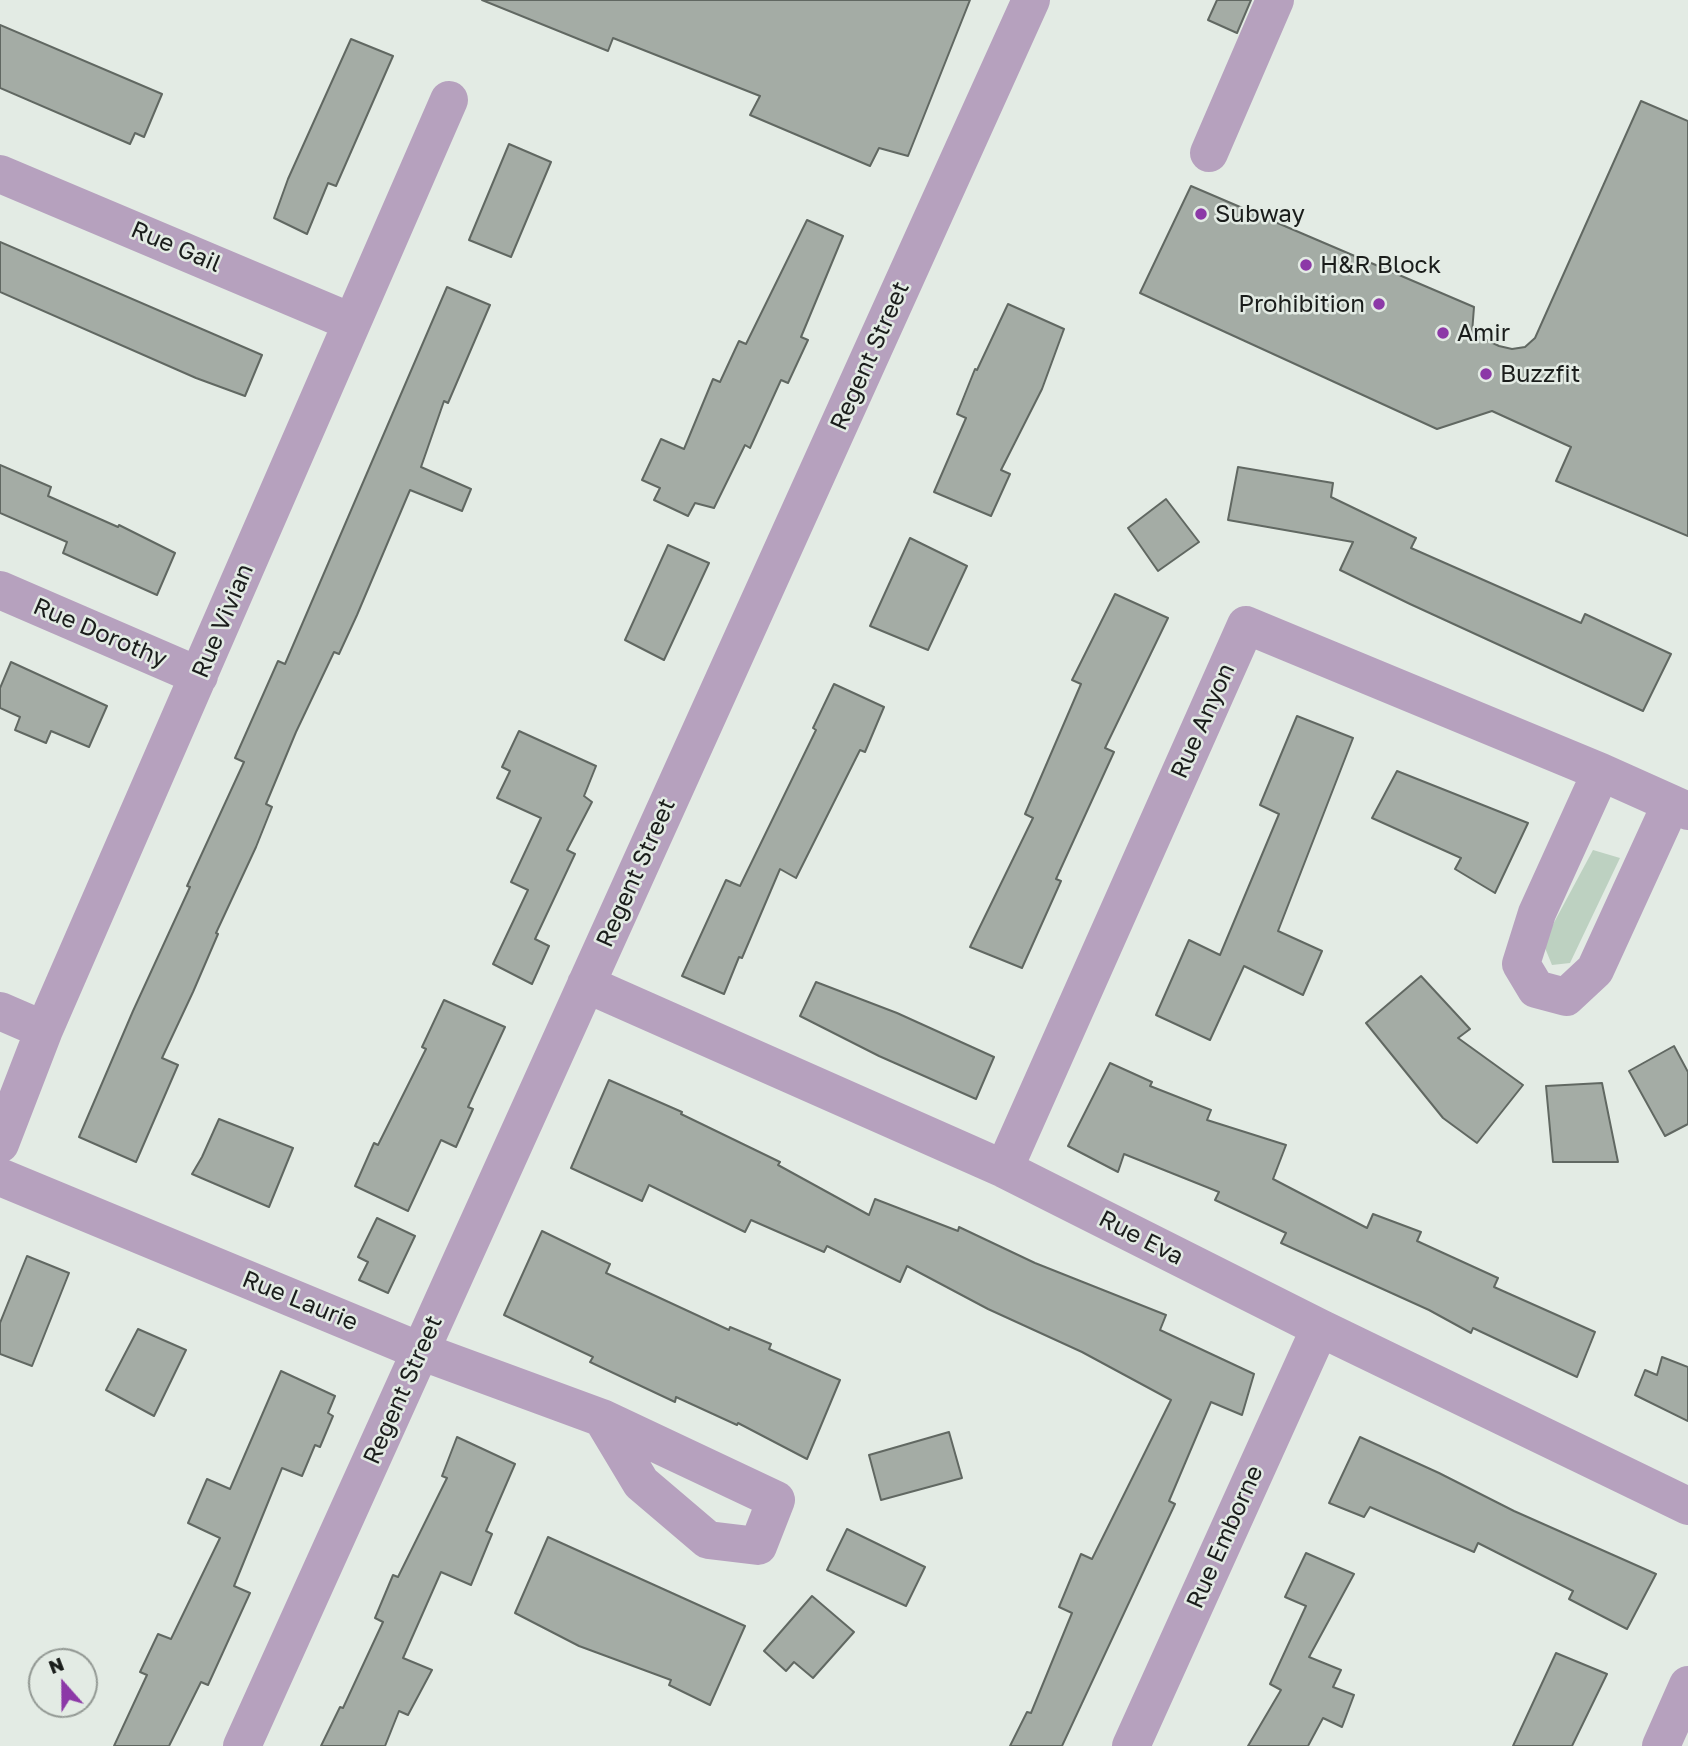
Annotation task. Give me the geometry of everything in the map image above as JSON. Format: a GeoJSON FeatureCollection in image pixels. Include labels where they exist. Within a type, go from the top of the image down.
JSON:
{"type":"FeatureCollection","features":[{"type":"Feature","properties":{"kind":"street","name":"Regent Street"},"geometry":{"type":"LineString","coordinates":[[242,1746],[1031,0]]}},
{"type":"Feature","properties":{"kind":"street"},"geometry":{"type":"LineString","coordinates":[[1209,153],[1275,0]]}},
{"type":"Feature","properties":{"kind":"street","name":"Rue Vivian"},"geometry":{"type":"LineString","coordinates":[[0,1144],[44,1030],[449,100]]}},
{"type":"Feature","properties":{"kind":"street","name":"Rue Gail"},"geometry":{"type":"LineString","coordinates":[[0,174],[351,322]]}},
{"type":"Feature","properties":{"kind":"street","name":"Rue Dorothy"},"geometry":{"type":"LineString","coordinates":[[0,590],[199,676]]}},
{"type":"Feature","properties":{"kind":"street","name":"Rue Anyon"},"geometry":{"type":"LineString","coordinates":[[1004,1170],[1246,625],[1601,772],[1680,808],[1595,970],[1566,997],[1536,989],[1521,964],[1537,913],[1601,772]]}},
{"type":"Feature","properties":{"kind":"street","name":"Rue Eva"},"geometry":{"type":"LineString","coordinates":[[586,984],[1004,1170],[1320,1328],[1688,1506]]}},
{"type":"Feature","properties":{"kind":"street"},"geometry":{"type":"LineString","coordinates":[[0,1011],[44,1030]]}},
{"type":"Feature","properties":{"kind":"street","name":"Rue Laurie"},"geometry":{"type":"LineString","coordinates":[[0,1177],[420,1351],[602,1418]]}},
{"type":"Feature","properties":{"kind":"street","name":"Rue Emborne"},"geometry":{"type":"LineString","coordinates":[[1131,1746],[1320,1328]]}},
{"type":"Feature","properties":{"kind":"street"},"geometry":{"type":"LineString","coordinates":[[1661,1746],[1688,1685]]}},
{"type":"Feature","properties":{"kind":"green space"},"geometry":{"type":"Polygon","coordinates":[[[1593,850],[1620,858],[1570,963],[1552,965],[1543,943],[1593,850]]]}},
{"type":"Feature","properties":{"kind":"building"},"geometry":{"type":"Polygon","coordinates":[[[482,0],[970,0],[908,156],[879,148],[870,166],[750,115],[760,96],[613,38],[608,51],[482,0]]]}},
{"type":"Feature","properties":{"kind":"building"},"geometry":{"type":"Polygon","coordinates":[[[1217,0],[1251,0],[1237,33],[1208,20],[1217,0]]]}},
{"type":"Feature","properties":{"kind":"building"},"geometry":{"type":"Polygon","coordinates":[[[0,25],[162,94],[144,137],[135,133],[130,144],[0,88],[0,25]]]}},
{"type":"Feature","properties":{"kind":"building"},"geometry":{"type":"Polygon","coordinates":[[[351,39],[393,56],[336,186],[328,183],[307,234],[274,218],[288,179],[351,39]]]}},
{"type":"Feature","properties":{"kind":"building"},"geometry":{"type":"Polygon","coordinates":[[[1641,101],[1688,121],[1688,536],[1556,481],[1571,447],[1492,411],[1437,429],[1140,293],[1191,186],[1474,307],[1472,333],[1499,346],[1512,349],[1525,347],[1535,338],[1641,101]]]}},
{"type":"Feature","properties":{"kind":"building"},"geometry":{"type":"Polygon","coordinates":[[[509,144],[551,162],[511,257],[469,240],[509,144]]]}},
{"type":"Feature","properties":{"kind":"building"},"geometry":{"type":"Polygon","coordinates":[[[807,220],[843,236],[801,337],[808,340],[788,383],[781,380],[750,448],[745,445],[714,508],[695,503],[688,516],[654,500],[660,488],[642,480],[661,439],[684,449],[713,379],[720,382],[739,341],[746,344],[807,220]]]}},
{"type":"Feature","properties":{"kind":"building"},"geometry":{"type":"Polygon","coordinates":[[[0,242],[262,355],[245,396],[196,378],[0,292],[0,242]]]}},
{"type":"Feature","properties":{"kind":"building"},"geometry":{"type":"Polygon","coordinates":[[[447,287],[490,305],[448,403],[444,401],[421,467],[471,489],[462,511],[410,490],[339,654],[334,652],[296,732],[266,804],[272,807],[256,847],[162,1058],[178,1065],[136,1162],[79,1137],[190,887],[187,886],[244,762],[235,758],[278,661],[285,664],[447,287]]]}},
{"type":"Feature","properties":{"kind":"building"},"geometry":{"type":"Polygon","coordinates":[[[1008,304],[1064,329],[1042,389],[1001,470],[1010,474],[991,516],[934,492],[966,418],[957,414],[975,369],[977,370],[1008,304]]]}},
{"type":"Feature","properties":{"kind":"building"},"geometry":{"type":"Polygon","coordinates":[[[0,465],[51,487],[48,496],[118,527],[119,525],[175,553],[157,595],[63,553],[67,542],[0,513],[0,465]]]}},
{"type":"Feature","properties":{"kind":"building"},"geometry":{"type":"Polygon","coordinates":[[[1238,467],[1333,483],[1331,497],[1416,538],[1411,548],[1581,623],[1585,614],[1671,654],[1643,711],[1340,570],[1353,542],[1228,520],[1238,467]]]}},
{"type":"Feature","properties":{"kind":"building"},"geometry":{"type":"Polygon","coordinates":[[[1166,499],[1199,542],[1158,571],[1128,528],[1166,499]]]}},
{"type":"Feature","properties":{"kind":"building"},"geometry":{"type":"Polygon","coordinates":[[[910,538],[967,566],[928,650],[870,626],[910,538]]]}},
{"type":"Feature","properties":{"kind":"building"},"geometry":{"type":"Polygon","coordinates":[[[668,545],[709,563],[664,660],[625,640],[668,545]]]}},
{"type":"Feature","properties":{"kind":"building"},"geometry":{"type":"Polygon","coordinates":[[[1115,594],[1168,618],[1105,748],[1114,752],[1056,879],[1061,881],[1022,968],[970,947],[1033,818],[1025,814],[1081,684],[1072,680],[1115,594]]]}},
{"type":"Feature","properties":{"kind":"building"},"geometry":{"type":"Polygon","coordinates":[[[11,662],[107,706],[89,747],[51,731],[46,743],[15,730],[20,717],[0,708],[0,688],[11,662]]]}},
{"type":"Feature","properties":{"kind":"building"},"geometry":{"type":"Polygon","coordinates":[[[834,684],[884,707],[865,752],[860,750],[796,878],[780,869],[724,994],[682,976],[726,880],[740,886],[816,730],[813,728],[834,684]]]}},
{"type":"Feature","properties":{"kind":"building"},"geometry":{"type":"Polygon","coordinates":[[[1297,716],[1353,738],[1278,931],[1322,951],[1303,995],[1244,966],[1210,1040],[1156,1015],[1189,940],[1220,955],[1279,814],[1260,805],[1297,716]]]}},
{"type":"Feature","properties":{"kind":"building"},"geometry":{"type":"Polygon","coordinates":[[[519,731],[596,766],[584,796],[592,802],[567,850],[575,854],[535,939],[549,946],[532,984],[493,964],[528,890],[511,882],[541,818],[497,798],[510,771],[502,767],[519,731]]]}},
{"type":"Feature","properties":{"kind":"building"},"geometry":{"type":"Polygon","coordinates":[[[1397,771],[1528,823],[1495,893],[1455,869],[1461,858],[1372,818],[1397,771]]]}},
{"type":"Feature","properties":{"kind":"building"},"geometry":{"type":"Polygon","coordinates":[[[1421,976],[1470,1029],[1458,1038],[1523,1085],[1477,1143],[1443,1118],[1366,1023],[1421,976]]]}},
{"type":"Feature","properties":{"kind":"building"},"geometry":{"type":"Polygon","coordinates":[[[816,982],[897,1013],[994,1057],[976,1099],[879,1056],[800,1016],[816,982]]]}},
{"type":"Feature","properties":{"kind":"building"},"geometry":{"type":"Polygon","coordinates":[[[444,1000],[505,1027],[468,1107],[473,1109],[456,1147],[441,1140],[408,1211],[355,1186],[374,1143],[378,1145],[426,1049],[422,1047],[444,1000]]]}},
{"type":"Feature","properties":{"kind":"building"},"geometry":{"type":"Polygon","coordinates":[[[1674,1046],[1688,1072],[1688,1124],[1665,1136],[1629,1071],[1674,1046]]]}},
{"type":"Feature","properties":{"kind":"building"},"geometry":{"type":"Polygon","coordinates":[[[1110,1063],[1152,1082],[1150,1086],[1211,1110],[1207,1120],[1286,1145],[1273,1179],[1367,1228],[1373,1214],[1421,1232],[1417,1241],[1498,1278],[1494,1287],[1595,1332],[1577,1377],[1473,1328],[1471,1333],[1429,1310],[1281,1243],[1286,1233],[1215,1200],[1219,1192],[1124,1154],[1118,1172],[1068,1146],[1110,1063]]]}},
{"type":"Feature","properties":{"kind":"building"},"geometry":{"type":"Polygon","coordinates":[[[609,1080],[682,1112],[681,1114],[780,1162],[778,1165],[869,1215],[875,1199],[958,1231],[959,1227],[1035,1263],[1166,1315],[1160,1330],[1254,1374],[1242,1415],[1211,1402],[1169,1501],[1175,1504],[1062,1746],[1010,1746],[1027,1712],[1031,1713],[1072,1613],[1059,1607],[1081,1554],[1092,1559],[1171,1400],[1082,1352],[988,1309],[907,1266],[900,1282],[827,1246],[824,1252],[751,1220],[745,1232],[649,1185],[642,1201],[571,1168],[609,1080]]]}},
{"type":"Feature","properties":{"kind":"building"},"geometry":{"type":"Polygon","coordinates":[[[1602,1083],[1618,1162],[1553,1162],[1546,1086],[1602,1083]]]}},
{"type":"Feature","properties":{"kind":"building"},"geometry":{"type":"Polygon","coordinates":[[[219,1119],[293,1148],[269,1207],[192,1174],[219,1119]]]}},
{"type":"Feature","properties":{"kind":"building"},"geometry":{"type":"Polygon","coordinates":[[[377,1218],[415,1236],[388,1293],[359,1280],[368,1262],[358,1257],[377,1218]]]}},
{"type":"Feature","properties":{"kind":"building"},"geometry":{"type":"Polygon","coordinates":[[[542,1231],[610,1264],[606,1273],[729,1330],[730,1327],[771,1344],[769,1349],[840,1380],[807,1459],[738,1423],[737,1425],[676,1397],[675,1402],[590,1362],[593,1357],[504,1315],[542,1231]]]}},
{"type":"Feature","properties":{"kind":"building"},"geometry":{"type":"Polygon","coordinates":[[[27,1256],[69,1273],[32,1366],[0,1354],[0,1323],[27,1256]]]}},
{"type":"Feature","properties":{"kind":"building"},"geometry":{"type":"Polygon","coordinates":[[[138,1329],[186,1350],[154,1416],[106,1390],[138,1329]]]}},
{"type":"Feature","properties":{"kind":"building"},"geometry":{"type":"Polygon","coordinates":[[[1662,1357],[1688,1367],[1688,1421],[1635,1395],[1645,1370],[1657,1375],[1662,1357]]]}},
{"type":"Feature","properties":{"kind":"building"},"geometry":{"type":"Polygon","coordinates":[[[281,1371],[335,1396],[328,1413],[333,1416],[320,1447],[315,1445],[302,1476],[282,1468],[234,1586],[250,1593],[208,1685],[201,1682],[169,1746],[114,1746],[147,1675],[140,1672],[158,1634],[171,1639],[220,1538],[188,1523],[207,1479],[230,1489],[281,1371]]]}},
{"type":"Feature","properties":{"kind":"building"},"geometry":{"type":"Polygon","coordinates":[[[949,1432],[962,1478],[881,1500],[869,1455],[949,1432]]]}},
{"type":"Feature","properties":{"kind":"building"},"geometry":{"type":"Polygon","coordinates":[[[457,1437],[515,1464],[486,1531],[492,1534],[471,1585],[441,1572],[403,1658],[432,1670],[408,1715],[399,1711],[385,1746],[321,1746],[340,1707],[343,1708],[383,1622],[375,1618],[393,1575],[398,1577],[447,1478],[442,1476],[457,1437]]]}},
{"type":"Feature","properties":{"kind":"building"},"geometry":{"type":"Polygon","coordinates":[[[1360,1437],[1514,1511],[1656,1574],[1627,1629],[1569,1599],[1573,1591],[1478,1543],[1474,1552],[1370,1507],[1364,1517],[1329,1503],[1360,1437]]]}},
{"type":"Feature","properties":{"kind":"building"},"geometry":{"type":"Polygon","coordinates":[[[847,1529],[925,1567],[906,1606],[827,1570],[847,1529]]]}},
{"type":"Feature","properties":{"kind":"building"},"geometry":{"type":"Polygon","coordinates":[[[548,1537],[745,1626],[710,1705],[669,1685],[671,1680],[579,1646],[515,1613],[548,1537]]]}},
{"type":"Feature","properties":{"kind":"building"},"geometry":{"type":"Polygon","coordinates":[[[1306,1553],[1354,1574],[1309,1657],[1341,1670],[1333,1687],[1354,1695],[1342,1727],[1323,1718],[1308,1746],[1248,1746],[1281,1690],[1270,1684],[1306,1606],[1285,1597],[1306,1553]]]}},
{"type":"Feature","properties":{"kind":"building"},"geometry":{"type":"Polygon","coordinates":[[[812,1596],[854,1632],[813,1678],[794,1662],[786,1671],[764,1651],[812,1596]]]}},
{"type":"Feature","properties":{"kind":"building"},"geometry":{"type":"Polygon","coordinates":[[[1556,1653],[1607,1674],[1572,1746],[1513,1746],[1556,1653]]]}},
{"type":"Feature","properties":{"kind":"place","name":"Subway"},"geometry":{"type":"Point","coordinates":[1201,214]}},
{"type":"Feature","properties":{"kind":"place","name":"H&R Block"},"geometry":{"type":"Point","coordinates":[1306,265]}},
{"type":"Feature","properties":{"kind":"place","name":"Prohibition"},"geometry":{"type":"Point","coordinates":[1379,304]}},
{"type":"Feature","properties":{"kind":"place","name":"Amir"},"geometry":{"type":"Point","coordinates":[1443,333]}},
{"type":"Feature","properties":{"kind":"place","name":"Buzzfit"},"geometry":{"type":"Point","coordinates":[1486,374]}}]}
